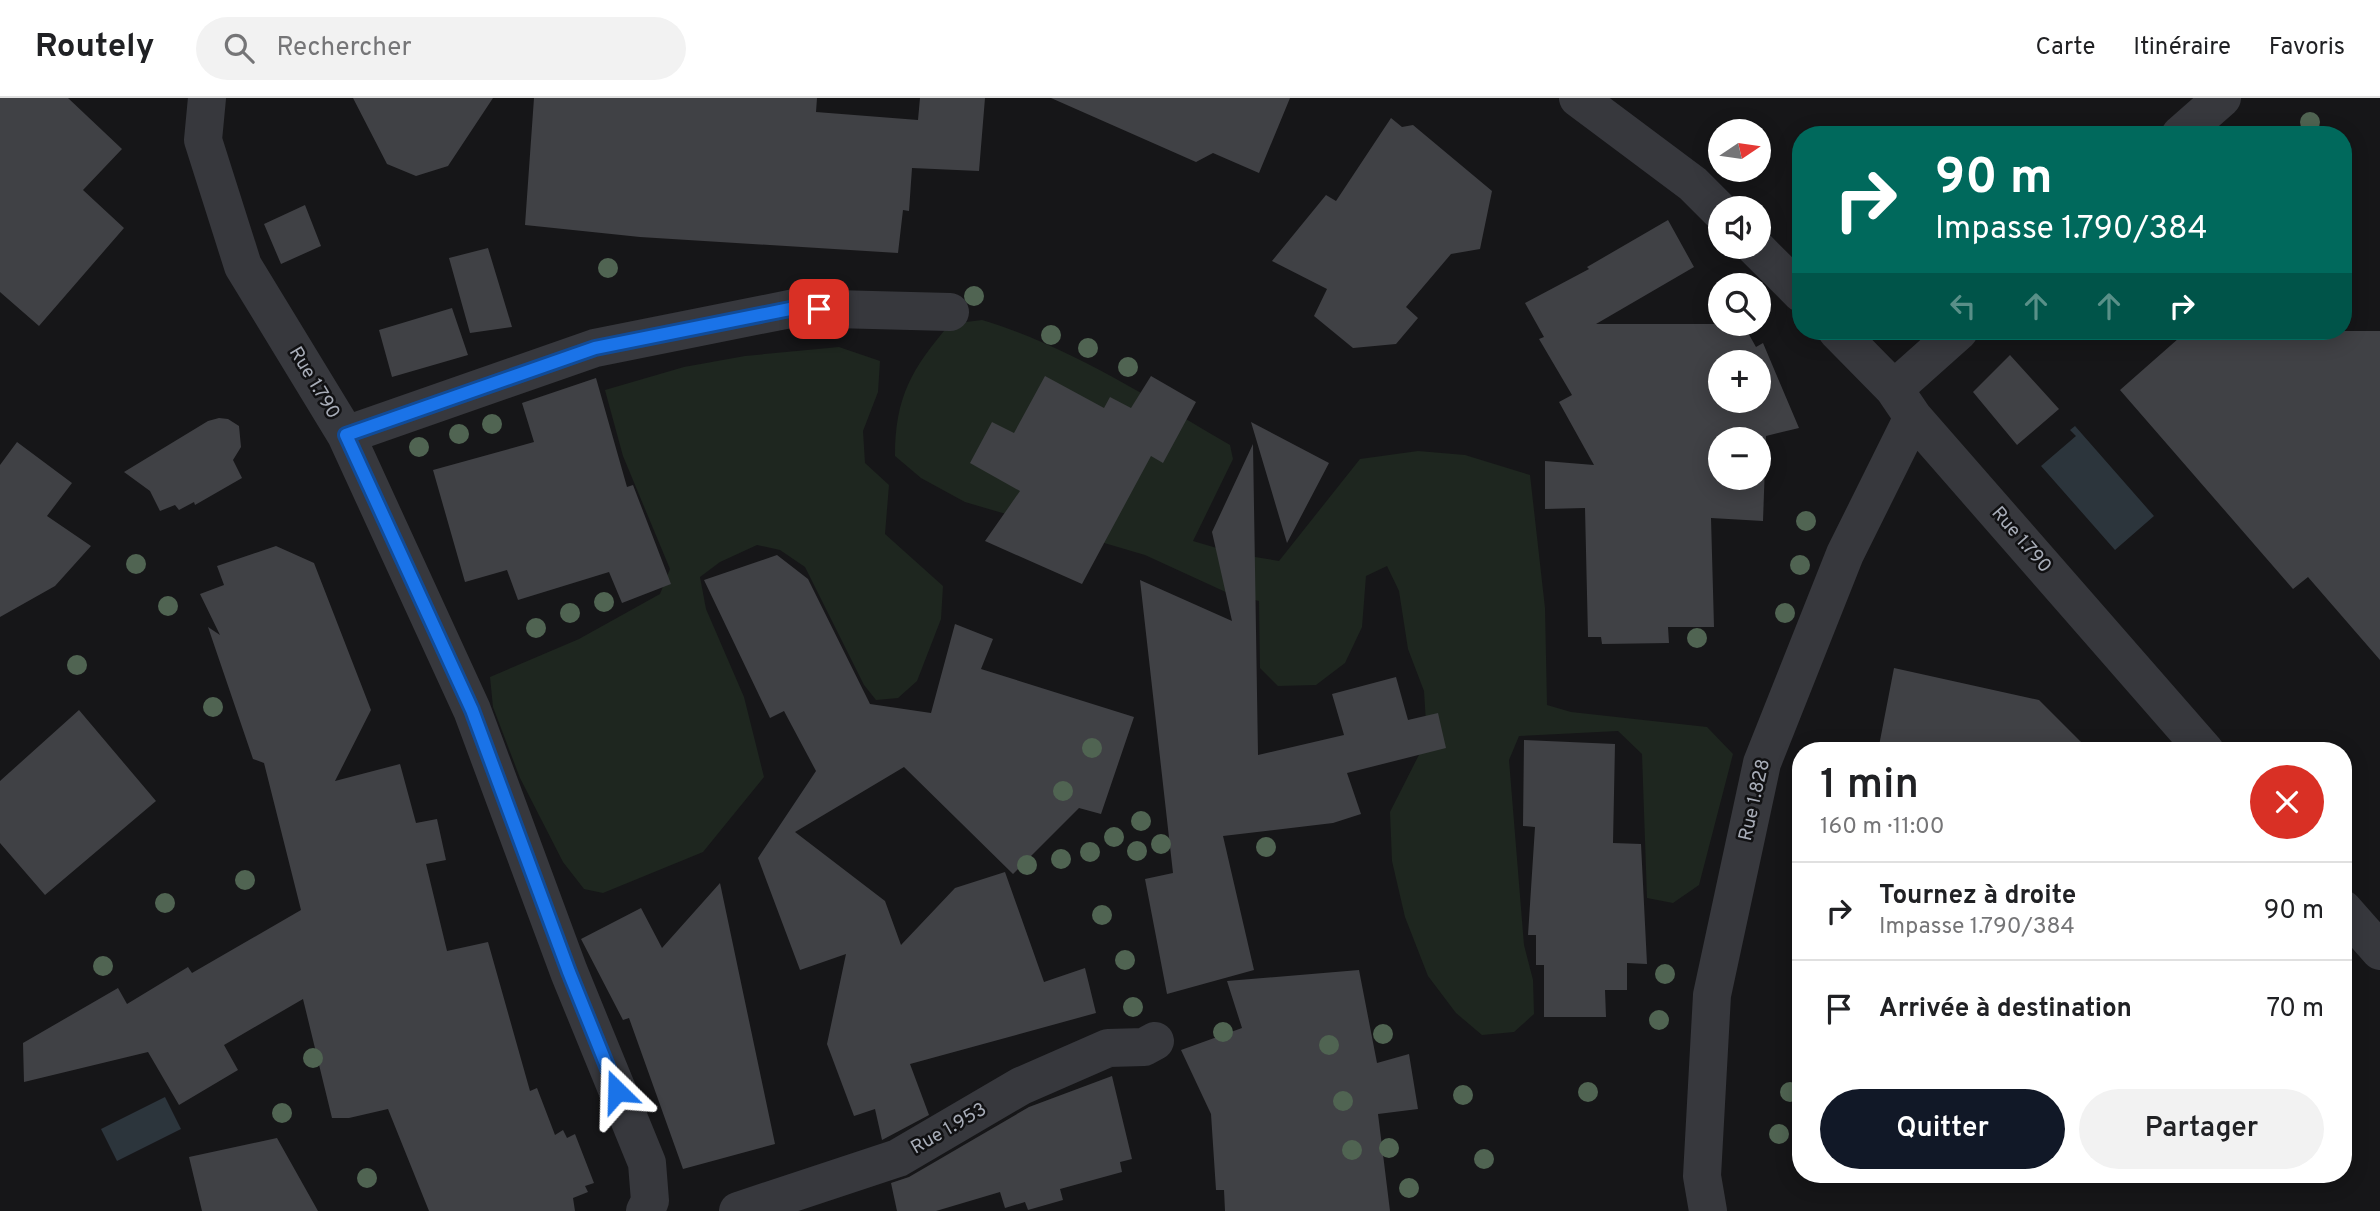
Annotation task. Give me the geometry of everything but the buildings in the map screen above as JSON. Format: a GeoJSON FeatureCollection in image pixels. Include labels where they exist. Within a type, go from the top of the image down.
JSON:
{"type":"FeatureCollection","features":[{"type":"Feature","properties":{"kind":"street","name":"Rue 1.790"},"geometry":{"type":"LineString","coordinates":[[207,98],[203,140],[243,265],[346,435],[472,710],[569,972],[647,1164],[650,1200],[645,1211]]}},
{"type":"Feature","properties":{"kind":"street"},"geometry":{"type":"LineString","coordinates":[[1578,98],[1693,184],[1708,199]]}},
{"type":"Feature","properties":{"kind":"street"},"geometry":{"type":"LineString","coordinates":[[2190,126],[2222,98]]}},
{"type":"Feature","properties":{"kind":"street"},"geometry":{"type":"LineString","coordinates":[[1767,259],[1792,284]]}},
{"type":"Feature","properties":{"kind":"street"},"geometry":{"type":"LineString","coordinates":[[346,435],[595,348],[795,308],[950,312]]}},
{"type":"Feature","properties":{"kind":"street","name":"Rue 1.790"},"geometry":{"type":"LineString","coordinates":[[1845,340],[1904,403],[2197,742]]}},
{"type":"Feature","properties":{"kind":"street"},"geometry":{"type":"LineString","coordinates":[[1904,403],[1952,340]]}},
{"type":"Feature","properties":{"kind":"street","name":"Rue 1.828"},"geometry":{"type":"LineString","coordinates":[[1708,1211],[1702,1176],[1712,995],[1762,763],[1904,403]]}},
{"type":"Feature","properties":{"kind":"street"},"geometry":{"type":"LineString","coordinates":[[2352,919],[2380,951]]}},
{"type":"Feature","properties":{"kind":"street","name":"Rue 1.953"},"geometry":{"type":"LineString","coordinates":[[738,1211],[898,1158],[1021,1087],[1108,1048],[1144,1047],[1155,1041]]}},
{"type":"Feature","properties":{"kind":"shaded area"},"geometry":{"type":"Polygon","coordinates":[[[982,320],[1078,359],[1230,445],[1233,459],[1193,541],[1237,554],[1279,561],[1360,459],[1418,451],[1465,455],[1530,475],[1545,608],[1547,705],[1571,712],[1707,727],[1733,754],[1699,885],[1673,903],[1647,898],[1642,754],[1618,731],[1519,736],[1509,760],[1524,945],[1533,980],[1534,1014],[1514,1032],[1482,1035],[1456,1013],[1428,976],[1405,917],[1392,861],[1390,812],[1427,739],[1424,691],[1408,649],[1399,591],[1387,566],[1366,576],[1362,627],[1345,663],[1316,685],[1278,686],[1260,668],[1259,601],[1230,594],[1145,555],[965,502],[921,478],[895,456],[898,417],[908,384],[925,355],[950,324],[982,320]]]}},
{"type":"Feature","properties":{"kind":"shaded area"},"geometry":{"type":"Polygon","coordinates":[[[839,347],[880,361],[878,392],[863,431],[865,463],[889,485],[885,534],[943,586],[941,619],[917,681],[898,698],[876,700],[864,685],[805,567],[780,550],[757,545],[720,562],[700,577],[706,609],[744,697],[764,777],[703,852],[603,893],[584,889],[563,862],[520,778],[493,707],[490,677],[579,639],[660,594],[670,569],[623,456],[605,390],[684,367],[745,356],[839,347]]]}},
{"type":"Feature","properties":{"kind":"shaded area"},"geometry":{"type":"Polygon","coordinates":[[[2075,426],[2154,516],[2115,550],[2041,466],[2076,436],[2070,430],[2075,426]]]}},
{"type":"Feature","properties":{"kind":"shaded area"},"geometry":{"type":"Polygon","coordinates":[[[165,1097],[181,1129],[117,1161],[101,1129],[165,1097]]]}},
{"type":"Feature","properties":{"kind":"route"},"geometry":{"type":"LineString","coordinates":[[617,1091],[569,972],[472,710],[346,435],[595,348],[795,308],[819,309]]}}]}
